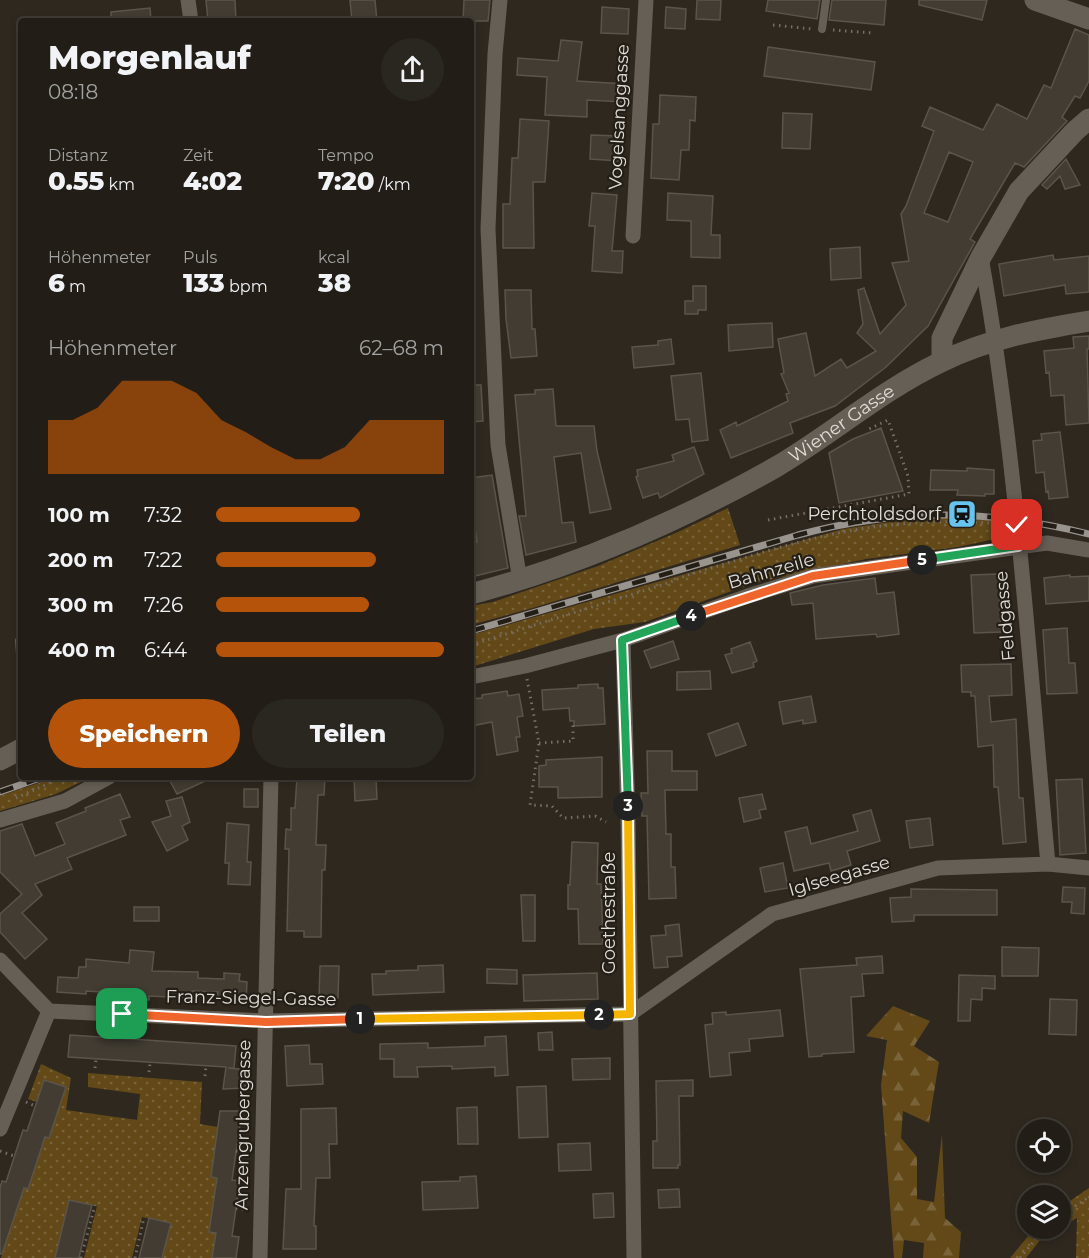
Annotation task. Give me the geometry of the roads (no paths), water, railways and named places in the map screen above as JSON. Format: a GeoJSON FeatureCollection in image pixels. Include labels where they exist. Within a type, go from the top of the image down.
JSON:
{"type":"FeatureCollection","features":[{"type":"Feature","properties":{"kind":"main road"},"geometry":{"type":"LineString","coordinates":[[1035,0],[1089,19]]}},
{"type":"Feature","properties":{"kind":"main road"},"geometry":{"type":"LineString","coordinates":[[942,361],[942,338],[981,257],[1019,191],[1089,119]]}},
{"type":"Feature","properties":{"kind":"main road","name":"Wiener Gasse"},"geometry":{"type":"LineString","coordinates":[[474,593],[520,581],[597,554],[693,512],[787,460],[907,381],[942,361],[996,340],[1089,321]]}},
{"type":"Feature","properties":{"kind":"main road"},"geometry":{"type":"LineString","coordinates":[[0,760],[18,751]]}},
{"type":"Feature","properties":{"kind":"street"},"geometry":{"type":"LineString","coordinates":[[188,0],[191,18]]}},
{"type":"Feature","properties":{"kind":"street"},"geometry":{"type":"LineString","coordinates":[[500,0],[488,229],[498,445],[520,581]]}},
{"type":"Feature","properties":{"kind":"street","name":"Vogelsanggasse"},"geometry":{"type":"LineString","coordinates":[[633,236],[646,0]]}},
{"type":"Feature","properties":{"kind":"street","name":"Feldgasse"},"geometry":{"type":"LineString","coordinates":[[981,257],[996,340],[1017,525],[1048,864]]}},
{"type":"Feature","properties":{"kind":"street","name":"Bahnzeile"},"geometry":{"type":"LineString","coordinates":[[474,676],[525,666],[622,640],[813,576],[1047,543],[1089,550]]}},
{"type":"Feature","properties":{"kind":"street","name":"Goethestraße"},"geometry":{"type":"LineString","coordinates":[[622,640],[628,821],[634,1258]]}},
{"type":"Feature","properties":{"kind":"street"},"geometry":{"type":"LineString","coordinates":[[0,820],[65,801],[104,780]]}},
{"type":"Feature","properties":{"kind":"street","name":"Anzengrubergasse"},"geometry":{"type":"LineString","coordinates":[[260,1258],[271,780]]}},
{"type":"Feature","properties":{"kind":"street","name":"Iglseegasse"},"geometry":{"type":"LineString","coordinates":[[630,1014],[772,915],[938,868],[1048,864],[1089,868]]}},
{"type":"Feature","properties":{"kind":"street"},"geometry":{"type":"LineString","coordinates":[[0,960],[49,1011],[0,1129]]}},
{"type":"Feature","properties":{"kind":"street","name":"Franz-Siegel-Gasse"},"geometry":{"type":"LineString","coordinates":[[49,1011],[266,1022],[630,1014]]}},
{"type":"Feature","properties":{"kind":"lane"},"geometry":{"type":"LineString","coordinates":[[822,30],[826,0]]}},
{"type":"Feature","properties":{"kind":"railway"},"geometry":{"type":"LineString","coordinates":[[474,630],[798,535],[872,520],[908,516],[979,516],[1015,520],[1089,534]]}},
{"type":"Feature","properties":{"kind":"railway"},"geometry":{"type":"LineString","coordinates":[[0,792],[34,780]]}},
{"type":"Feature","properties":{"kind":"place","name":"Perchtoldsdorf"},"geometry":{"type":"Point","coordinates":[962,514]}}]}
